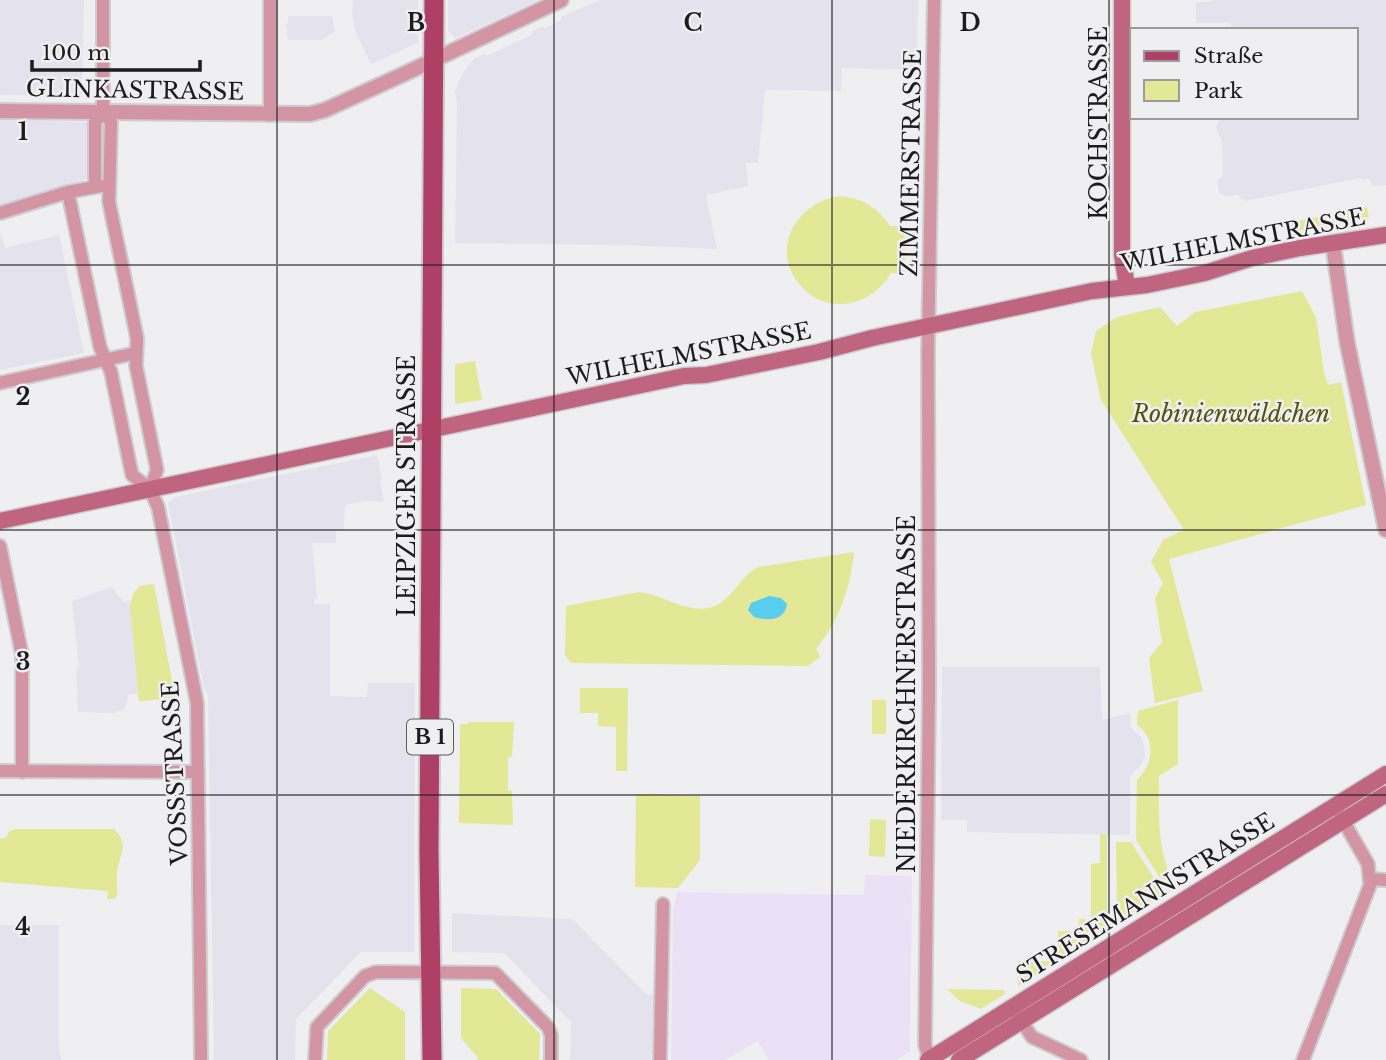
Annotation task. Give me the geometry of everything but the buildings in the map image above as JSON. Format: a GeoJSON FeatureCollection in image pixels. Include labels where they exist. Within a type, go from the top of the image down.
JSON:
{"type":"FeatureCollection","features":[{"type":"Feature","properties":{"kind":"main road","name":"LEIPZIGER STRASSE"},"geometry":{"type":"LineString","coordinates":[[429,972],[434,0]]}},
{"type":"Feature","properties":{"kind":"main road","name":"KOCHSTRASSE"},"geometry":{"type":"LineString","coordinates":[[1122,0],[1122,256],[1127,287]]}},
{"type":"Feature","properties":{"kind":"main road","name":"WILHELMSTRASSE"},"geometry":{"type":"LineString","coordinates":[[0,521],[675,378],[706,375],[819,352],[1092,291],[1205,273],[1274,253],[1386,236]]}},
{"type":"Feature","properties":{"kind":"main road","name":"STRESEMANNSTRASSE"},"geometry":{"type":"LineString","coordinates":[[929,1060],[1017,1014],[1135,941],[1215,890],[1304,825],[1386,774]]}},
{"type":"Feature","properties":{"kind":"main road","name":"STRESEMANNSTRASSE"},"geometry":{"type":"LineString","coordinates":[[1215,890],[1313,839],[1386,794]]}},
{"type":"Feature","properties":{"kind":"main road"},"geometry":{"type":"LineString","coordinates":[[1304,825],[1313,839]]}},
{"type":"Feature","properties":{"kind":"main road","name":"B 1"},"geometry":{"type":"LineString","coordinates":[[429,972],[432,1060]]}},
{"type":"Feature","properties":{"kind":"main road","name":"STRESEMANNSTRASSE"},"geometry":{"type":"LineString","coordinates":[[959,1060],[1017,1014]]}},
{"type":"Feature","properties":{"kind":"street"},"geometry":{"type":"LineString","coordinates":[[68,192],[100,347],[111,372],[132,475],[150,489],[157,470],[136,366],[137,338],[109,202],[102,186],[95,122],[103,112],[103,0]]}},
{"type":"Feature","properties":{"kind":"street"},"geometry":{"type":"LineString","coordinates":[[270,0],[270,115]]}},
{"type":"Feature","properties":{"kind":"street","name":"GLINKASTRASSE"},"geometry":{"type":"LineString","coordinates":[[0,111],[270,115],[325,110],[561,0]]}},
{"type":"Feature","properties":{"kind":"street","name":"ZIMMERSTRASSE"},"geometry":{"type":"LineString","coordinates":[[929,326],[934,0]]}},
{"type":"Feature","properties":{"kind":"street"},"geometry":{"type":"LineString","coordinates":[[0,213],[68,192],[102,186]]}},
{"type":"Feature","properties":{"kind":"street"},"geometry":{"type":"LineString","coordinates":[[1333,244],[1348,342],[1386,530]]}},
{"type":"Feature","properties":{"kind":"street","name":"NIEDERKIRCHNERSTRASSE"},"geometry":{"type":"LineString","coordinates":[[929,326],[925,1045],[929,1060]]}},
{"type":"Feature","properties":{"kind":"street"},"geometry":{"type":"LineString","coordinates":[[0,383],[136,353]]}},
{"type":"Feature","properties":{"kind":"street","name":"VOSSSTRASSE"},"geometry":{"type":"LineString","coordinates":[[150,489],[160,517],[197,703],[201,1060]]}},
{"type":"Feature","properties":{"kind":"street"},"geometry":{"type":"LineString","coordinates":[[0,546],[22,655],[22,772]]}},
{"type":"Feature","properties":{"kind":"street"},"geometry":{"type":"LineString","coordinates":[[0,772],[198,772]]}},
{"type":"Feature","properties":{"kind":"street"},"geometry":{"type":"LineString","coordinates":[[1303,1060],[1368,893],[1370,879],[1366,859],[1334,806]]}},
{"type":"Feature","properties":{"kind":"street"},"geometry":{"type":"LineString","coordinates":[[1370,879],[1386,880]]}},
{"type":"Feature","properties":{"kind":"street"},"geometry":{"type":"LineString","coordinates":[[660,1060],[663,904]]}},
{"type":"Feature","properties":{"kind":"street"},"geometry":{"type":"LineString","coordinates":[[315,1060],[317,1027],[368,974],[376,972],[491,972],[499,975],[549,1029],[551,1060]]}},
{"type":"Feature","properties":{"kind":"street"},"geometry":{"type":"LineString","coordinates":[[1017,1014],[1032,1037],[1081,1060]]}},
{"type":"Feature","properties":{"kind":"shaded area"},"geometry":{"type":"Polygon","coordinates":[[[0,0],[84,0],[82,96],[0,95],[0,0]]]}},
{"type":"Feature","properties":{"kind":"shaded area"},"geometry":{"type":"Polygon","coordinates":[[[353,0],[418,0],[418,43],[371,64],[356,33],[352,14],[353,0]]]}},
{"type":"Feature","properties":{"kind":"shaded area"},"geometry":{"type":"Polygon","coordinates":[[[448,0],[538,0],[456,38],[448,31],[448,0]]]}},
{"type":"Feature","properties":{"kind":"shaded area"},"geometry":{"type":"Polygon","coordinates":[[[600,0],[918,0],[917,70],[842,68],[841,91],[765,90],[758,163],[746,163],[748,186],[706,195],[717,249],[455,243],[455,91],[464,71],[475,58],[485,54],[487,56],[533,34],[532,31],[543,26],[545,28],[562,20],[561,17],[600,0]]]}},
{"type":"Feature","properties":{"kind":"shaded area"},"geometry":{"type":"Polygon","coordinates":[[[1386,0],[1386,185],[1372,186],[1370,179],[1361,178],[1245,201],[1237,194],[1228,197],[1219,193],[1217,180],[1223,175],[1222,140],[1216,127],[1220,119],[1358,119],[1358,28],[1231,28],[1231,23],[1196,23],[1196,2],[1386,0]]]}},
{"type":"Feature","properties":{"kind":"shaded area"},"geometry":{"type":"Polygon","coordinates":[[[288,16],[332,16],[335,32],[321,40],[288,40],[288,16]]]}},
{"type":"Feature","properties":{"kind":"shaded area"},"geometry":{"type":"Polygon","coordinates":[[[0,120],[91,122],[90,178],[0,207],[0,120]]]}},
{"type":"Feature","properties":{"kind":"shaded area"},"geometry":{"type":"Polygon","coordinates":[[[0,232],[5,248],[59,235],[84,353],[0,370],[0,232]]]}},
{"type":"Feature","properties":{"kind":"shaded area"},"geometry":{"type":"Polygon","coordinates":[[[377,455],[384,502],[365,501],[345,505],[344,530],[336,531],[336,543],[312,543],[317,598],[314,599],[314,604],[330,604],[330,696],[367,697],[368,683],[415,683],[414,952],[361,952],[296,1019],[295,1060],[214,1060],[208,695],[204,689],[168,503],[175,497],[377,455]]]}},
{"type":"Feature","properties":{"kind":"shaded area"},"geometry":{"type":"Polygon","coordinates":[[[154,584],[175,698],[139,701],[137,693],[128,695],[123,710],[114,713],[78,712],[76,671],[79,666],[72,601],[112,587],[124,602],[131,601],[140,586],[154,584]]]}},
{"type":"Feature","properties":{"kind":"shaded area"},"geometry":{"type":"Polygon","coordinates":[[[942,667],[1100,667],[1102,720],[1130,713],[1131,728],[1141,737],[1144,745],[1145,755],[1141,765],[1130,776],[1130,835],[967,832],[967,820],[941,820],[942,667]]]}},
{"type":"Feature","properties":{"kind":"shaded area"},"geometry":{"type":"Polygon","coordinates":[[[865,875],[912,876],[910,1051],[896,1060],[769,1060],[758,1041],[724,1060],[671,1060],[673,910],[677,892],[864,895],[865,875]]]}},
{"type":"Feature","properties":{"kind":"shaded area"},"geometry":{"type":"Polygon","coordinates":[[[452,913],[572,919],[646,994],[655,995],[652,1030],[655,1031],[655,1036],[652,1037],[652,1047],[655,1052],[651,1054],[651,1060],[570,1060],[571,1022],[504,953],[452,952],[452,913]]]}},
{"type":"Feature","properties":{"kind":"shaded area"},"geometry":{"type":"Polygon","coordinates":[[[0,925],[59,925],[61,1060],[0,1060],[0,925]]]}},
{"type":"Feature","properties":{"kind":"green space"},"geometry":{"type":"Polygon","coordinates":[[[840,196],[869,205],[890,226],[905,226],[905,274],[891,273],[873,293],[861,300],[836,304],[811,295],[800,285],[791,271],[787,256],[792,229],[800,217],[811,207],[840,196]]]}},
{"type":"Feature","properties":{"kind":"green space"},"geometry":{"type":"Polygon","coordinates":[[[1367,207],[1369,217],[1290,232],[1288,223],[1367,207]]]}},
{"type":"Feature","properties":{"kind":"green space","name":"Robinienwäldchen"},"geometry":{"type":"Polygon","coordinates":[[[1302,291],[1316,317],[1328,385],[1341,382],[1366,505],[1169,559],[1203,691],[1155,703],[1149,658],[1162,642],[1155,598],[1163,583],[1151,562],[1163,540],[1184,530],[1101,400],[1091,354],[1096,331],[1117,317],[1160,307],[1177,326],[1195,312],[1302,291]]]}},
{"type":"Feature","properties":{"kind":"green space"},"geometry":{"type":"Polygon","coordinates":[[[475,361],[482,400],[455,404],[455,364],[475,361]]]}},
{"type":"Feature","properties":{"kind":"green space"},"geometry":{"type":"Polygon","coordinates":[[[854,552],[850,578],[838,615],[816,649],[820,657],[808,666],[571,663],[565,655],[566,606],[639,592],[692,608],[713,607],[732,593],[748,574],[758,567],[854,552]]]}},
{"type":"Feature","properties":{"kind":"green space"},"geometry":{"type":"Polygon","coordinates":[[[154,584],[175,698],[139,701],[130,606],[133,594],[140,586],[154,584]]]}},
{"type":"Feature","properties":{"kind":"green space"},"geometry":{"type":"Polygon","coordinates":[[[580,688],[628,688],[627,771],[616,771],[616,727],[598,726],[598,713],[580,713],[580,688]]]}},
{"type":"Feature","properties":{"kind":"green space"},"geometry":{"type":"Polygon","coordinates":[[[872,700],[886,700],[886,734],[872,734],[872,700]]]}},
{"type":"Feature","properties":{"kind":"green space"},"geometry":{"type":"Polygon","coordinates":[[[1178,700],[1178,764],[1159,776],[1162,847],[1176,886],[1168,891],[1136,840],[1137,780],[1147,767],[1150,752],[1148,737],[1137,725],[1138,711],[1178,700]]]}},
{"type":"Feature","properties":{"kind":"green space"},"geometry":{"type":"Polygon","coordinates":[[[514,722],[512,757],[508,757],[508,790],[512,791],[513,825],[459,823],[460,724],[514,722]]]}},
{"type":"Feature","properties":{"kind":"green space"},"geometry":{"type":"Polygon","coordinates":[[[636,794],[700,796],[700,860],[678,888],[635,887],[636,794]]]}},
{"type":"Feature","properties":{"kind":"green space"},"geometry":{"type":"Polygon","coordinates":[[[870,819],[886,820],[885,857],[869,856],[870,819]]]}},
{"type":"Feature","properties":{"kind":"green space"},"geometry":{"type":"Polygon","coordinates":[[[15,829],[114,829],[123,846],[117,872],[117,896],[107,899],[108,891],[0,882],[0,839],[7,837],[8,832],[15,829]]]}},
{"type":"Feature","properties":{"kind":"green space"},"geometry":{"type":"Polygon","coordinates":[[[1100,834],[1107,834],[1107,910],[1112,927],[1099,935],[1091,923],[1091,864],[1100,863],[1100,834]]]}},
{"type":"Feature","properties":{"kind":"green space"},"geometry":{"type":"Polygon","coordinates":[[[1116,842],[1131,842],[1164,894],[1120,921],[1117,910],[1116,842]]]}},
{"type":"Feature","properties":{"kind":"green space"},"geometry":{"type":"Polygon","coordinates":[[[1079,919],[1085,919],[1085,925],[1094,938],[1018,986],[1018,961],[1048,961],[1048,953],[1057,953],[1058,931],[1078,931],[1079,919]]]}},
{"type":"Feature","properties":{"kind":"green space"},"geometry":{"type":"Polygon","coordinates":[[[370,988],[405,1012],[405,1060],[327,1060],[328,1031],[370,988]]]}},
{"type":"Feature","properties":{"kind":"green space"},"geometry":{"type":"Polygon","coordinates":[[[461,988],[496,989],[540,1034],[539,1060],[477,1060],[461,1038],[461,988]]]}},
{"type":"Feature","properties":{"kind":"green space"},"geometry":{"type":"Polygon","coordinates":[[[947,989],[1004,990],[1005,994],[981,1009],[960,1001],[947,989]]]}},
{"type":"Feature","properties":{"kind":"water"},"geometry":{"type":"Polygon","coordinates":[[[769,596],[781,598],[787,604],[786,610],[775,618],[754,617],[748,610],[751,603],[769,596]]]}}]}
